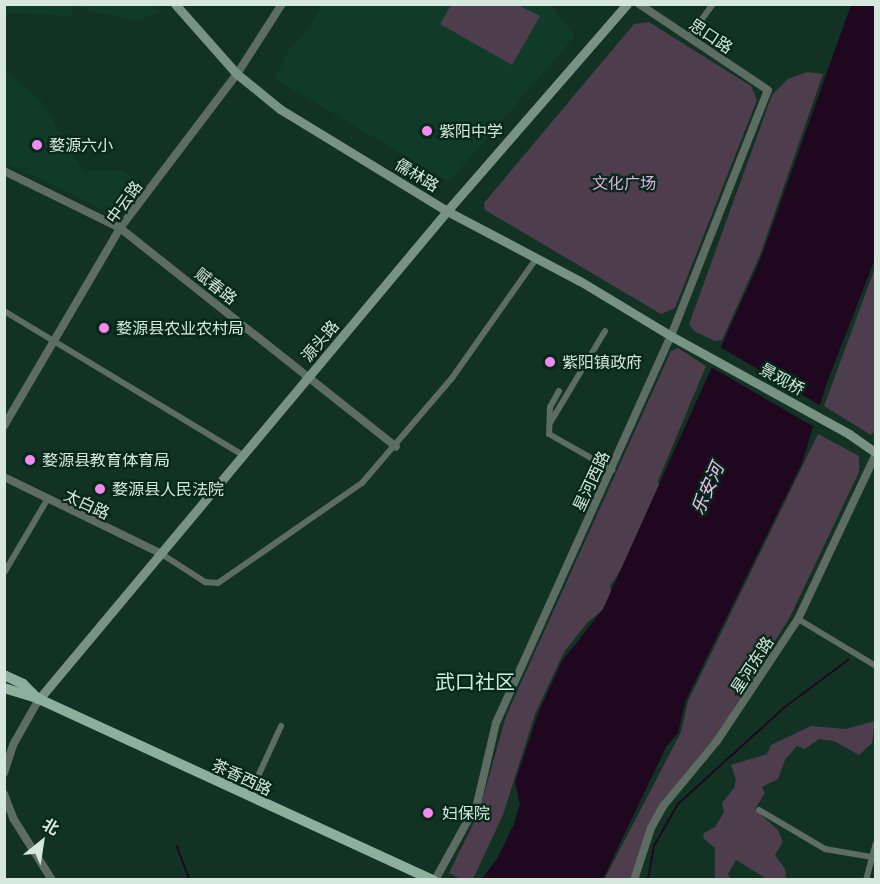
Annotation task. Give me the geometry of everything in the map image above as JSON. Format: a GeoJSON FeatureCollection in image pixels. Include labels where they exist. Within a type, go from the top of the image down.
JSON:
{"type":"FeatureCollection","features":[{"type":"Feature","properties":{"kind":"main road","name":"儒林路"},"geometry":{"type":"LineString","coordinates":[[175,4],[237,74],[280,109],[447,212],[536,259],[671,336]]}},
{"type":"Feature","properties":{"kind":"main road","name":"源头路"},"geometry":{"type":"LineString","coordinates":[[39,699],[447,212],[627,4]]}},
{"type":"Feature","properties":{"kind":"main road","name":"景观桥"},"geometry":{"type":"LineString","coordinates":[[671,336],[849,434],[876,454]]}},
{"type":"Feature","properties":{"kind":"main road"},"geometry":{"type":"LineString","coordinates":[[4,675],[23,684],[39,699]]}},
{"type":"Feature","properties":{"kind":"main road"},"geometry":{"type":"LineString","coordinates":[[4,688],[39,699]]}},
{"type":"Feature","properties":{"kind":"main road","name":"茶香西路"},"geometry":{"type":"LineString","coordinates":[[39,699],[248,797],[434,879]]}},
{"type":"Feature","properties":{"kind":"street","name":"中云路"},"geometry":{"type":"LineString","coordinates":[[4,426],[120,228],[237,74],[282,4]]}},
{"type":"Feature","properties":{"kind":"street","name":"思口路"},"geometry":{"type":"LineString","coordinates":[[639,4],[768,90]]}},
{"type":"Feature","properties":{"kind":"street"},"geometry":{"type":"LineString","coordinates":[[689,37],[712,4]]}},
{"type":"Feature","properties":{"kind":"street","name":"星河西路"},"geometry":{"type":"LineString","coordinates":[[434,879],[471,816],[496,723],[671,336],[768,90]]}},
{"type":"Feature","properties":{"kind":"street","name":"赋春路"},"geometry":{"type":"LineString","coordinates":[[4,171],[120,228],[310,376],[396,447]]}},
{"type":"Feature","properties":{"kind":"street"},"geometry":{"type":"LineString","coordinates":[[160,553],[205,582],[218,583],[362,483],[396,447],[452,378],[536,259]]}},
{"type":"Feature","properties":{"kind":"street"},"geometry":{"type":"LineString","coordinates":[[4,311],[54,339],[244,456]]}},
{"type":"Feature","properties":{"kind":"street"},"geometry":{"type":"LineString","coordinates":[[548,426],[605,331]]}},
{"type":"Feature","properties":{"kind":"street"},"geometry":{"type":"LineString","coordinates":[[559,391],[550,407],[548,426],[553,437],[612,470]]}},
{"type":"Feature","properties":{"kind":"street","name":"星河东路"},"geometry":{"type":"LineString","coordinates":[[634,879],[651,828],[664,805],[717,741],[798,619],[876,454]]}},
{"type":"Feature","properties":{"kind":"street","name":"太白路"},"geometry":{"type":"LineString","coordinates":[[4,477],[47,500],[160,553]]}},
{"type":"Feature","properties":{"kind":"street"},"geometry":{"type":"LineString","coordinates":[[4,573],[47,500]]}},
{"type":"Feature","properties":{"kind":"street"},"geometry":{"type":"LineString","coordinates":[[798,619],[876,666]]}},
{"type":"Feature","properties":{"kind":"street"},"geometry":{"type":"LineString","coordinates":[[4,773],[14,745],[39,699]]}},
{"type":"Feature","properties":{"kind":"street"},"geometry":{"type":"LineString","coordinates":[[248,797],[281,726]]}},
{"type":"Feature","properties":{"kind":"street"},"geometry":{"type":"LineString","coordinates":[[4,794],[13,818],[52,879]]}},
{"type":"Feature","properties":{"kind":"street"},"geometry":{"type":"LineString","coordinates":[[759,810],[825,849],[872,857]]}},
{"type":"Feature","properties":{"kind":"street"},"geometry":{"type":"LineString","coordinates":[[866,879],[876,843]]}},
{"type":"Feature","properties":{"kind":"shaded area"},"geometry":{"type":"Polygon","coordinates":[[[5,4],[75,5],[70,16],[5,13],[5,4]]]}},
{"type":"Feature","properties":{"kind":"shaded area"},"geometry":{"type":"Polygon","coordinates":[[[76,5],[153,5],[158,12],[139,21],[94,12],[76,5]]]}},
{"type":"Feature","properties":{"kind":"shaded area","name":"紫阳中学"},"geometry":{"type":"Polygon","coordinates":[[[322,5],[550,5],[575,36],[449,182],[275,79],[290,48],[308,30],[322,5]]]}},
{"type":"Feature","properties":{"kind":"shaded area","name":"婺源六小"},"geometry":{"type":"Polygon","coordinates":[[[5,69],[43,103],[83,171],[123,171],[140,181],[121,207],[107,211],[5,163],[5,69]]]}},
{"type":"Feature","properties":{"kind":"green space"},"geometry":{"type":"Polygon","coordinates":[[[451,5],[518,5],[540,16],[512,65],[440,24],[451,5]]]}},
{"type":"Feature","properties":{"kind":"green space","name":"文化广场"},"geometry":{"type":"Polygon","coordinates":[[[649,22],[751,86],[757,100],[675,308],[661,314],[485,210],[484,203],[634,24],[649,22]]]}},
{"type":"Feature","properties":{"kind":"green space"},"geometry":{"type":"Polygon","coordinates":[[[807,72],[823,74],[760,255],[722,340],[715,341],[694,331],[689,324],[772,95],[788,79],[807,72]]]}},
{"type":"Feature","properties":{"kind":"green space"},"geometry":{"type":"Polygon","coordinates":[[[875,268],[876,430],[871,435],[824,406],[875,268]]]}},
{"type":"Feature","properties":{"kind":"green space"},"geometry":{"type":"Polygon","coordinates":[[[678,348],[706,366],[658,481],[661,493],[629,558],[610,586],[612,594],[606,607],[587,623],[564,652],[535,714],[503,815],[473,879],[461,879],[449,873],[479,812],[506,716],[671,351],[678,348]]]}},
{"type":"Feature","properties":{"kind":"green space"},"geometry":{"type":"Polygon","coordinates":[[[818,434],[859,456],[859,472],[791,615],[720,731],[667,795],[649,824],[630,879],[604,880],[681,732],[688,701],[818,434]]]}},
{"type":"Feature","properties":{"kind":"green space"},"geometry":{"type":"Polygon","coordinates":[[[875,721],[872,743],[859,755],[834,741],[819,739],[805,749],[797,746],[785,760],[778,779],[762,787],[765,793],[755,809],[778,830],[783,842],[775,855],[785,869],[786,879],[767,879],[736,860],[728,874],[731,879],[715,879],[715,848],[703,838],[704,833],[715,827],[724,812],[722,803],[734,788],[736,780],[731,765],[767,754],[771,745],[811,726],[846,729],[875,721]]]}},
{"type":"Feature","properties":{"kind":"water","name":"乐安河"},"geometry":{"type":"Polygon","coordinates":[[[851,5],[875,5],[875,259],[825,388],[802,463],[685,702],[678,733],[666,747],[603,879],[481,880],[497,859],[514,824],[520,804],[515,782],[539,711],[562,661],[603,609],[760,260],[851,5]]]}},
{"type":"Feature","properties":{"kind":"pier"},"geometry":{"type":"Polygon","coordinates":[[[718,346],[823,407],[816,428],[709,366],[718,346]]]}},
{"type":"Feature","properties":{"kind":"waterway"},"geometry":{"type":"LineString","coordinates":[[648,880],[654,846],[678,804],[785,707],[848,660]]}},
{"type":"Feature","properties":{"kind":"waterway"},"geometry":{"type":"LineString","coordinates":[[177,846],[190,880]]}},
{"type":"Feature","properties":{"kind":"place","name":"紫阳中学"},"geometry":{"type":"Point","coordinates":[427,131]}},
{"type":"Feature","properties":{"kind":"place","name":"婺源六小"},"geometry":{"type":"Point","coordinates":[37,145]}},
{"type":"Feature","properties":{"kind":"place","name":"婺源县农业农村局"},"geometry":{"type":"Point","coordinates":[104,328]}},
{"type":"Feature","properties":{"kind":"place","name":"紫阳镇政府"},"geometry":{"type":"Point","coordinates":[550,362]}},
{"type":"Feature","properties":{"kind":"place","name":"婺源县教育体育局"},"geometry":{"type":"Point","coordinates":[30,460]}},
{"type":"Feature","properties":{"kind":"place","name":"婺源县人民法院"},"geometry":{"type":"Point","coordinates":[100,489]}},
{"type":"Feature","properties":{"kind":"place","name":"妇保院"},"geometry":{"type":"Point","coordinates":[428,813]}},
{"type":"Feature","properties":{"kind":"district","name":"武口社区"},"geometry":{"type":"Point","coordinates":[475,681]}}]}
